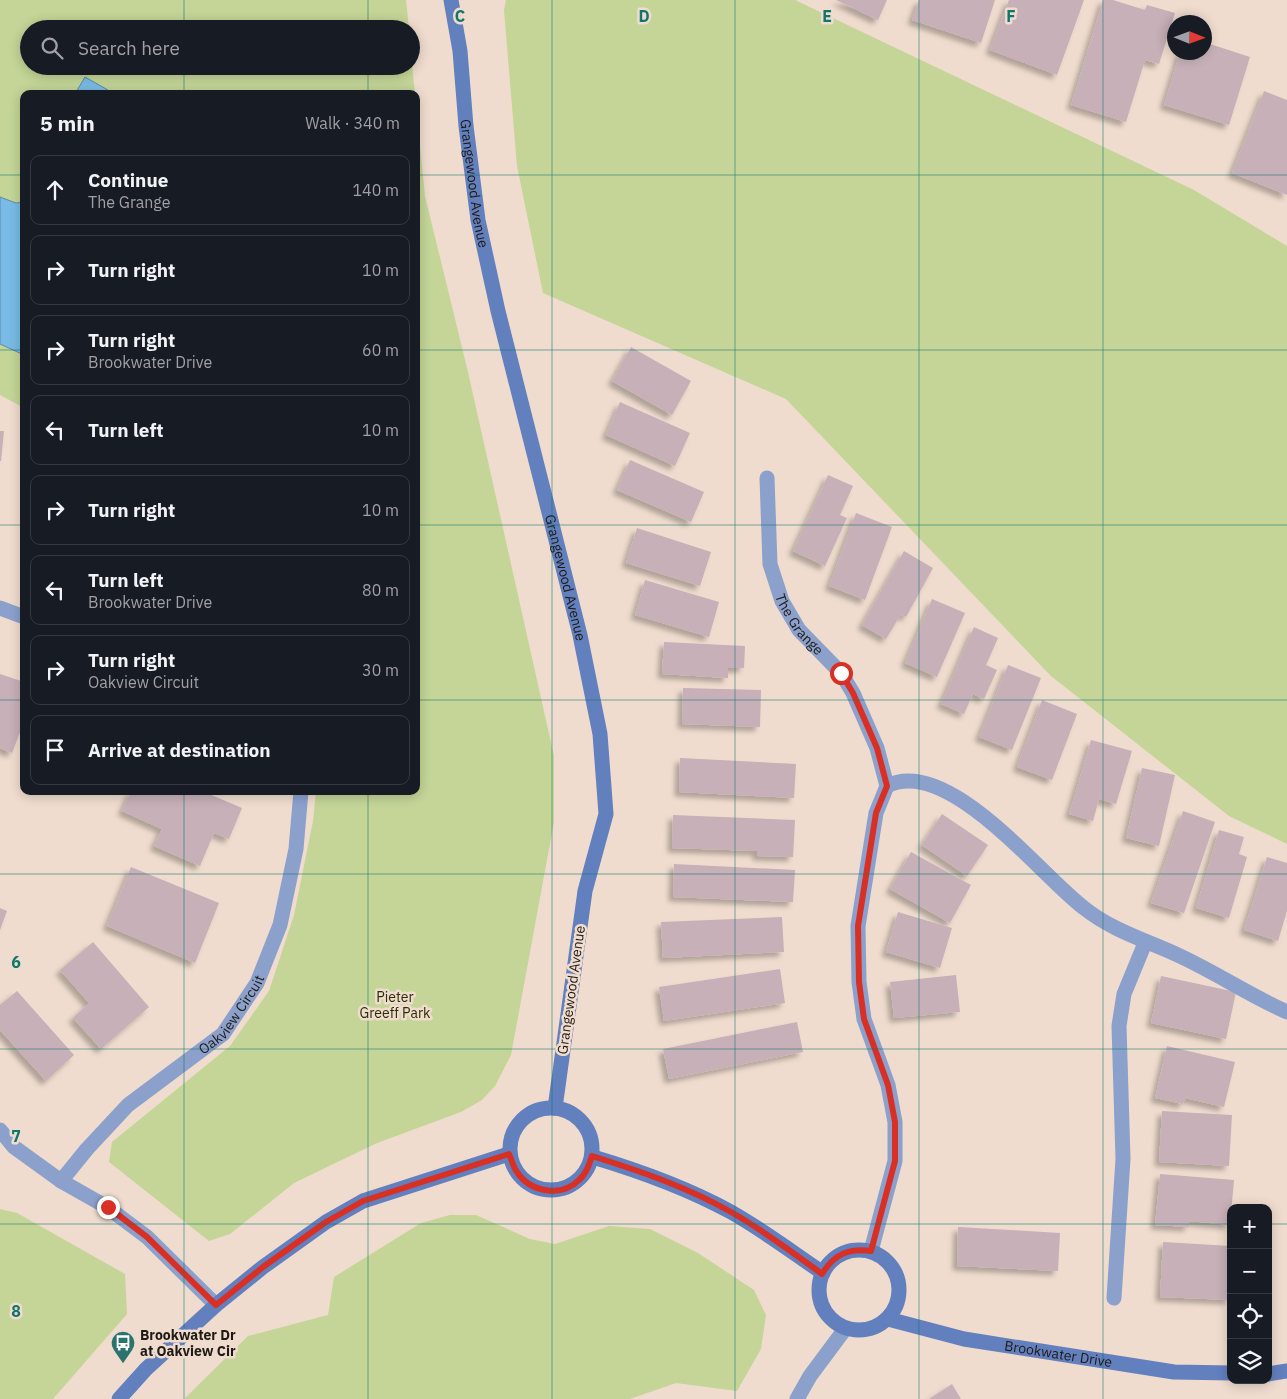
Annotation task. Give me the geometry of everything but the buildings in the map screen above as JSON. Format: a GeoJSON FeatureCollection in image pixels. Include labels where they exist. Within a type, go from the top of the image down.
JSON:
{"type":"FeatureCollection","features":[{"type":"Feature","properties":{"kind":"street","name":"Grangewood Avenue"},"geometry":{"type":"LineString","coordinates":[[452,0],[460,51],[466,126],[478,220],[498,311],[580,634],[600,734],[606,814],[585,891],[555,1108]]}},
{"type":"Feature","properties":{"kind":"street","name":"Grangewood Avenue"},"geometry":{"type":"LineString","coordinates":[[460,51],[462,0]]}},
{"type":"Feature","properties":{"kind":"street","name":"The Grange"},"geometry":{"type":"LineString","coordinates":[[766,478],[770,564],[782,601],[799,630],[841,673],[853,693],[877,748],[887,786]]}},
{"type":"Feature","properties":{"kind":"street"},"geometry":{"type":"LineString","coordinates":[[0,608],[20,616]]}},
{"type":"Feature","properties":{"kind":"street"},"geometry":{"type":"LineString","coordinates":[[871,1251],[895,1161],[895,1122],[888,1085],[864,1019],[859,982],[858,926],[876,813],[887,786],[899,780],[914,780],[939,789],[987,818],[1083,908],[1121,932],[1182,957],[1287,1012]]}},
{"type":"Feature","properties":{"kind":"street","name":"Oakview Circuit"},"geometry":{"type":"LineString","coordinates":[[61,1181],[87,1149],[128,1105],[223,1034],[257,983],[280,925],[296,849],[301,795]]}},
{"type":"Feature","properties":{"kind":"street"},"geometry":{"type":"LineString","coordinates":[[1114,1298],[1124,1159],[1119,1026],[1124,994],[1144,942]]}},
{"type":"Feature","properties":{"kind":"street"},"geometry":{"type":"LineString","coordinates":[[555,1108],[568,1111],[580,1119],[588,1130],[592,1143],[592,1156],[588,1170],[578,1182],[566,1188],[552,1191],[538,1189],[526,1182],[516,1171],[509,1154],[514,1133],[520,1122],[530,1114],[542,1109],[555,1108]]}},
{"type":"Feature","properties":{"kind":"street"},"geometry":{"type":"LineString","coordinates":[[0,1130],[14,1147],[61,1181],[108,1207],[147,1237],[216,1305]]}},
{"type":"Feature","properties":{"kind":"street"},"geometry":{"type":"LineString","coordinates":[[119,1399],[146,1369],[216,1305],[263,1267],[318,1228],[363,1201],[509,1154]]}},
{"type":"Feature","properties":{"kind":"street"},"geometry":{"type":"LineString","coordinates":[[592,1156],[638,1170],[729,1211],[767,1234],[822,1274]]}},
{"type":"Feature","properties":{"kind":"street"},"geometry":{"type":"LineString","coordinates":[[848,1251],[871,1251],[888,1263],[898,1280],[900,1294],[896,1308],[888,1319],[868,1330],[856,1331],[846,1329],[834,1322],[825,1312],[820,1300],[819,1286],[822,1274],[828,1263],[848,1251]]}},
{"type":"Feature","properties":{"kind":"street","name":"Brookwater Drive"},"geometry":{"type":"LineString","coordinates":[[888,1319],[964,1339],[1174,1372],[1227,1374]]}},
{"type":"Feature","properties":{"kind":"street"},"geometry":{"type":"LineString","coordinates":[[797,1399],[810,1376],[846,1329]]}},
{"type":"Feature","properties":{"kind":"street"},"geometry":{"type":"LineString","coordinates":[[1272,1373],[1287,1371]]}},
{"type":"Feature","properties":{"kind":"green space"},"geometry":{"type":"Polygon","coordinates":[[[0,0],[406,0],[408,20],[20,20],[20,75],[413,75],[415,90],[20,90],[20,406],[0,395],[0,0]]]}},
{"type":"Feature","properties":{"kind":"green space"},"geometry":{"type":"Polygon","coordinates":[[[506,0],[795,0],[1194,190],[1287,246],[1287,844],[1229,816],[1051,676],[786,399],[543,293],[517,166],[504,10],[506,0]]]}},
{"type":"Feature","properties":{"kind":"green space","name":"Pieter Greeff Park"},"geometry":{"type":"Polygon","coordinates":[[[420,146],[425,196],[468,372],[554,756],[554,822],[511,1055],[495,1086],[482,1100],[461,1112],[377,1143],[294,1183],[230,1234],[209,1241],[109,1162],[112,1142],[230,1046],[269,991],[294,915],[313,821],[316,795],[420,795],[420,146]]]}},
{"type":"Feature","properties":{"kind":"green space"},"geometry":{"type":"Polygon","coordinates":[[[0,1209],[17,1213],[125,1274],[127,1314],[53,1399],[0,1399],[0,1209]]]}},
{"type":"Feature","properties":{"kind":"green space"},"geometry":{"type":"Polygon","coordinates":[[[450,1215],[476,1215],[530,1239],[555,1244],[609,1226],[650,1229],[698,1253],[754,1290],[766,1315],[761,1349],[737,1391],[676,1383],[630,1399],[184,1399],[248,1336],[328,1315],[334,1277],[421,1223],[450,1215]]]}},
{"type":"Feature","properties":{"kind":"water"},"geometry":{"type":"Polygon","coordinates":[[[85,77],[108,90],[77,90],[85,77]]]}},
{"type":"Feature","properties":{"kind":"water"},"geometry":{"type":"Polygon","coordinates":[[[0,197],[16,203],[20,202],[20,353],[0,344],[0,197]]]}},
{"type":"Feature","properties":{"kind":"place","name":"Brookwater Dr at Oakview Cir"},"geometry":{"type":"Point","coordinates":[123,1364]}},
{"type":"Feature","properties":{"kind":"route"},"geometry":{"type":"LineString","coordinates":[[108,1207],[147,1237],[216,1305],[263,1267],[326,1222],[363,1201],[454,1170],[475,1166],[509,1154],[516,1171],[526,1182],[538,1189],[552,1191],[566,1188],[578,1182],[588,1170],[592,1156],[638,1170],[729,1211],[767,1234],[822,1274],[828,1263],[837,1256],[859,1249],[871,1251],[891,1184],[895,1161],[895,1122],[888,1085],[864,1019],[859,982],[858,926],[864,877],[876,813],[887,786],[877,748],[853,693],[841,673]]}}]}
